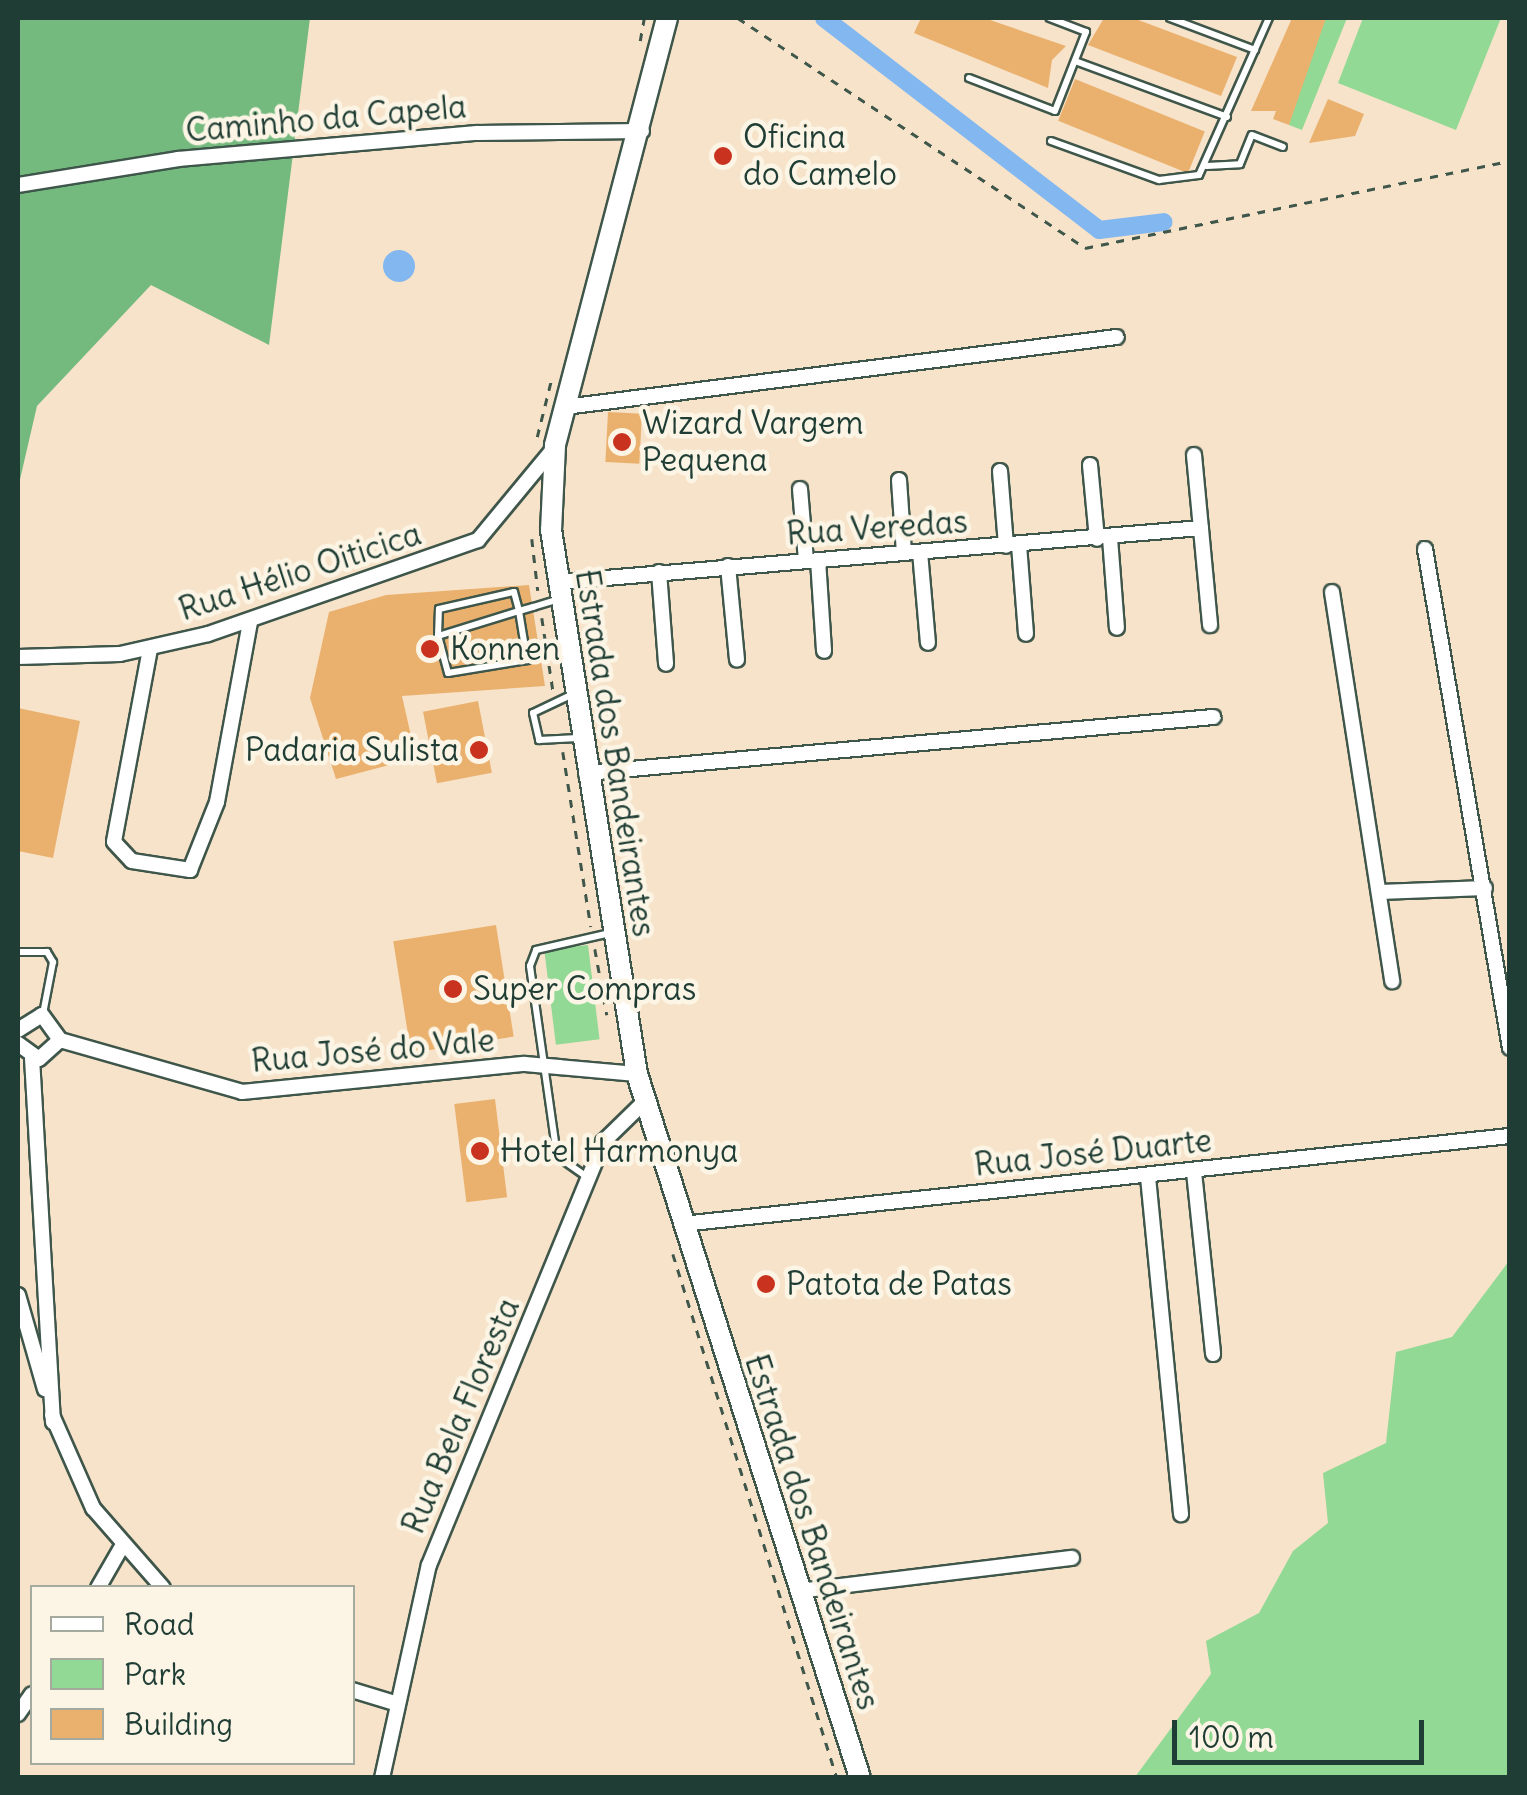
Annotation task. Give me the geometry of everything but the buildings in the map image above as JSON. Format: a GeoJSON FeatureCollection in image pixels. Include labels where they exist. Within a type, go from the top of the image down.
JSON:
{"type":"FeatureCollection","features":[{"type":"Feature","properties":{"kind":"main road","name":"Estrada dos Bandeirantes"},"geometry":{"type":"LineString","coordinates":[[668,18],[642,131],[564,407],[546,443],[553,595],[564,696],[571,739],[586,773],[602,935],[675,1230],[860,1778]]}},
{"type":"Feature","properties":{"kind":"street","name":"Caminho da Capela"},"geometry":{"type":"LineString","coordinates":[[18,186],[290,150],[642,131]]}},
{"type":"Feature","properties":{"kind":"street"},"geometry":{"type":"LineString","coordinates":[[564,407],[1118,337]]}},
{"type":"Feature","properties":{"kind":"street","name":"Rua Hélio Oiticica"},"geometry":{"type":"LineString","coordinates":[[18,658],[150,649],[250,622],[478,540],[546,443]]}},
{"type":"Feature","properties":{"kind":"street"},"geometry":{"type":"LineString","coordinates":[[1194,455],[1210,625]]}},
{"type":"Feature","properties":{"kind":"street"},"geometry":{"type":"LineString","coordinates":[[1090,465],[1117,628]]}},
{"type":"Feature","properties":{"kind":"street"},"geometry":{"type":"LineString","coordinates":[[1000,471],[1026,634]]}},
{"type":"Feature","properties":{"kind":"street"},"geometry":{"type":"LineString","coordinates":[[899,480],[904,553]]}},
{"type":"Feature","properties":{"kind":"street"},"geometry":{"type":"LineString","coordinates":[[800,489],[824,651]]}},
{"type":"Feature","properties":{"kind":"street","name":"Rua Veredas"},"geometry":{"type":"LineString","coordinates":[[553,595],[660,572],[1103,539],[1200,528]]}},
{"type":"Feature","properties":{"kind":"street"},"geometry":{"type":"LineString","coordinates":[[1424,549],[1510,1048]]}},
{"type":"Feature","properties":{"kind":"street"},"geometry":{"type":"LineString","coordinates":[[920,552],[928,643]]}},
{"type":"Feature","properties":{"kind":"street"},"geometry":{"type":"LineString","coordinates":[[728,566],[737,660]]}},
{"type":"Feature","properties":{"kind":"street"},"geometry":{"type":"LineString","coordinates":[[660,572],[666,664]]}},
{"type":"Feature","properties":{"kind":"street"},"geometry":{"type":"LineString","coordinates":[[1332,592],[1392,980]]}},
{"type":"Feature","properties":{"kind":"street"},"geometry":{"type":"LineString","coordinates":[[150,649],[114,842],[132,860],[182,870],[204,852],[250,622]]}},
{"type":"Feature","properties":{"kind":"street"},"geometry":{"type":"LineString","coordinates":[[586,773],[1214,717]]}},
{"type":"Feature","properties":{"kind":"street"},"geometry":{"type":"LineString","coordinates":[[1380,892],[1485,888]]}},
{"type":"Feature","properties":{"kind":"street"},"geometry":{"type":"LineString","coordinates":[[18,1030],[42,1015],[60,1040],[53,1053],[23,1055],[53,1422]]}},
{"type":"Feature","properties":{"kind":"street","name":"Rua José do Vale"},"geometry":{"type":"LineString","coordinates":[[60,1040],[242,1092],[546,1064],[638,1074]]}},
{"type":"Feature","properties":{"kind":"street","name":"Rua Bela Floresta"},"geometry":{"type":"LineString","coordinates":[[382,1778],[428,1565],[588,1177],[620,1116],[645,1101]]}},
{"type":"Feature","properties":{"kind":"street","name":"Rua José Duarte"},"geometry":{"type":"LineString","coordinates":[[675,1230],[1510,1136]]}},
{"type":"Feature","properties":{"kind":"street"},"geometry":{"type":"LineString","coordinates":[[1194,1172],[1213,1354]]}},
{"type":"Feature","properties":{"kind":"street"},"geometry":{"type":"LineString","coordinates":[[1148,1177],[1180,1514]]}},
{"type":"Feature","properties":{"kind":"street"},"geometry":{"type":"LineString","coordinates":[[18,1296],[70,1469],[121,1548],[161,1585]]}},
{"type":"Feature","properties":{"kind":"street"},"geometry":{"type":"LineString","coordinates":[[100,1585],[121,1548]]}},
{"type":"Feature","properties":{"kind":"street"},"geometry":{"type":"LineString","coordinates":[[798,1591],[1072,1558]]}},
{"type":"Feature","properties":{"kind":"street"},"geometry":{"type":"LineString","coordinates":[[355,1691],[398,1704]]}},
{"type":"Feature","properties":{"kind":"lane"},"geometry":{"type":"LineString","coordinates":[[969,78],[1055,111],[1086,32],[1050,18]]}},
{"type":"Feature","properties":{"kind":"lane"},"geometry":{"type":"LineString","coordinates":[[1170,18],[1254,50]]}},
{"type":"Feature","properties":{"kind":"lane"},"geometry":{"type":"LineString","coordinates":[[1207,166],[1268,18]]}},
{"type":"Feature","properties":{"kind":"lane"},"geometry":{"type":"LineString","coordinates":[[1076,61],[1227,117]]}},
{"type":"Feature","properties":{"kind":"lane"},"geometry":{"type":"LineString","coordinates":[[1050,140],[1159,180],[1207,166],[1240,164],[1252,135],[1284,147]]}},
{"type":"Feature","properties":{"kind":"lane"},"geometry":{"type":"LineString","coordinates":[[514,592],[527,660],[448,673],[438,636],[439,609],[514,592]]}},
{"type":"Feature","properties":{"kind":"lane"},"geometry":{"type":"LineString","coordinates":[[438,636],[519,611],[553,595]]}},
{"type":"Feature","properties":{"kind":"lane"},"geometry":{"type":"LineString","coordinates":[[564,696],[533,713],[539,740],[571,739]]}},
{"type":"Feature","properties":{"kind":"lane"},"geometry":{"type":"LineString","coordinates":[[588,1177],[557,1156],[530,966],[536,950],[602,935]]}},
{"type":"Feature","properties":{"kind":"lane"},"geometry":{"type":"LineString","coordinates":[[18,952],[47,952],[54,962],[42,1015]]}},
{"type":"Feature","properties":{"kind":"path"},"geometry":{"type":"LineString","coordinates":[[638,54],[644,18]]}},
{"type":"Feature","properties":{"kind":"path"},"geometry":{"type":"LineString","coordinates":[[546,443],[555,370]]}},
{"type":"Feature","properties":{"kind":"path"},"geometry":{"type":"LineString","coordinates":[[532,520],[553,595],[564,696]]}},
{"type":"Feature","properties":{"kind":"path"},"geometry":{"type":"LineString","coordinates":[[571,739],[602,935],[609,1023]]}},
{"type":"Feature","properties":{"kind":"path"},"geometry":{"type":"LineString","coordinates":[[675,1230],[837,1778]]}},
{"type":"Feature","properties":{"kind":"green space"},"geometry":{"type":"Polygon","coordinates":[[[18,18],[310,18],[269,345],[151,285],[37,406],[18,488],[18,18]]]}},
{"type":"Feature","properties":{"kind":"green space"},"geometry":{"type":"Polygon","coordinates":[[[1326,18],[1347,18],[1302,130],[1289,125],[1291,108],[1326,18]]]}},
{"type":"Feature","properties":{"kind":"green space"},"geometry":{"type":"Polygon","coordinates":[[[1363,18],[1501,18],[1456,130],[1338,83],[1363,18]]]}},
{"type":"Feature","properties":{"kind":"green space"},"geometry":{"type":"Polygon","coordinates":[[[588,945],[600,1039],[556,1045],[544,950],[588,945]]]}},
{"type":"Feature","properties":{"kind":"green space"},"geometry":{"type":"Polygon","coordinates":[[[1509,1261],[1509,1777],[1135,1777],[1211,1674],[1206,1641],[1259,1613],[1293,1551],[1328,1523],[1323,1473],[1386,1443],[1396,1352],[1452,1337],[1509,1261]]]}},
{"type":"Feature","properties":{"kind":"water"},"geometry":{"type":"Polygon","coordinates":[[[399,250],[410,255],[415,266],[410,277],[399,282],[388,277],[383,266],[388,255],[399,250]]]}},
{"type":"Feature","properties":{"kind":"waterway"},"geometry":{"type":"LineString","coordinates":[[824,18],[1099,230],[1164,222]]}},
{"type":"Feature","properties":{"kind":"place","name":"Oficina do Camelo"},"geometry":{"type":"Point","coordinates":[723,156]}},
{"type":"Feature","properties":{"kind":"place","name":"Wizard Vargem Pequena"},"geometry":{"type":"Point","coordinates":[622,442]}},
{"type":"Feature","properties":{"kind":"place","name":"Konnen"},"geometry":{"type":"Point","coordinates":[430,649]}},
{"type":"Feature","properties":{"kind":"place","name":"Padaria Sulista"},"geometry":{"type":"Point","coordinates":[479,750]}},
{"type":"Feature","properties":{"kind":"place","name":"Super Compras"},"geometry":{"type":"Point","coordinates":[453,989]}},
{"type":"Feature","properties":{"kind":"place","name":"Hotel Harmonya"},"geometry":{"type":"Point","coordinates":[480,1151]}},
{"type":"Feature","properties":{"kind":"place","name":"Patota de Patas"},"geometry":{"type":"Point","coordinates":[766,1284]}}]}
